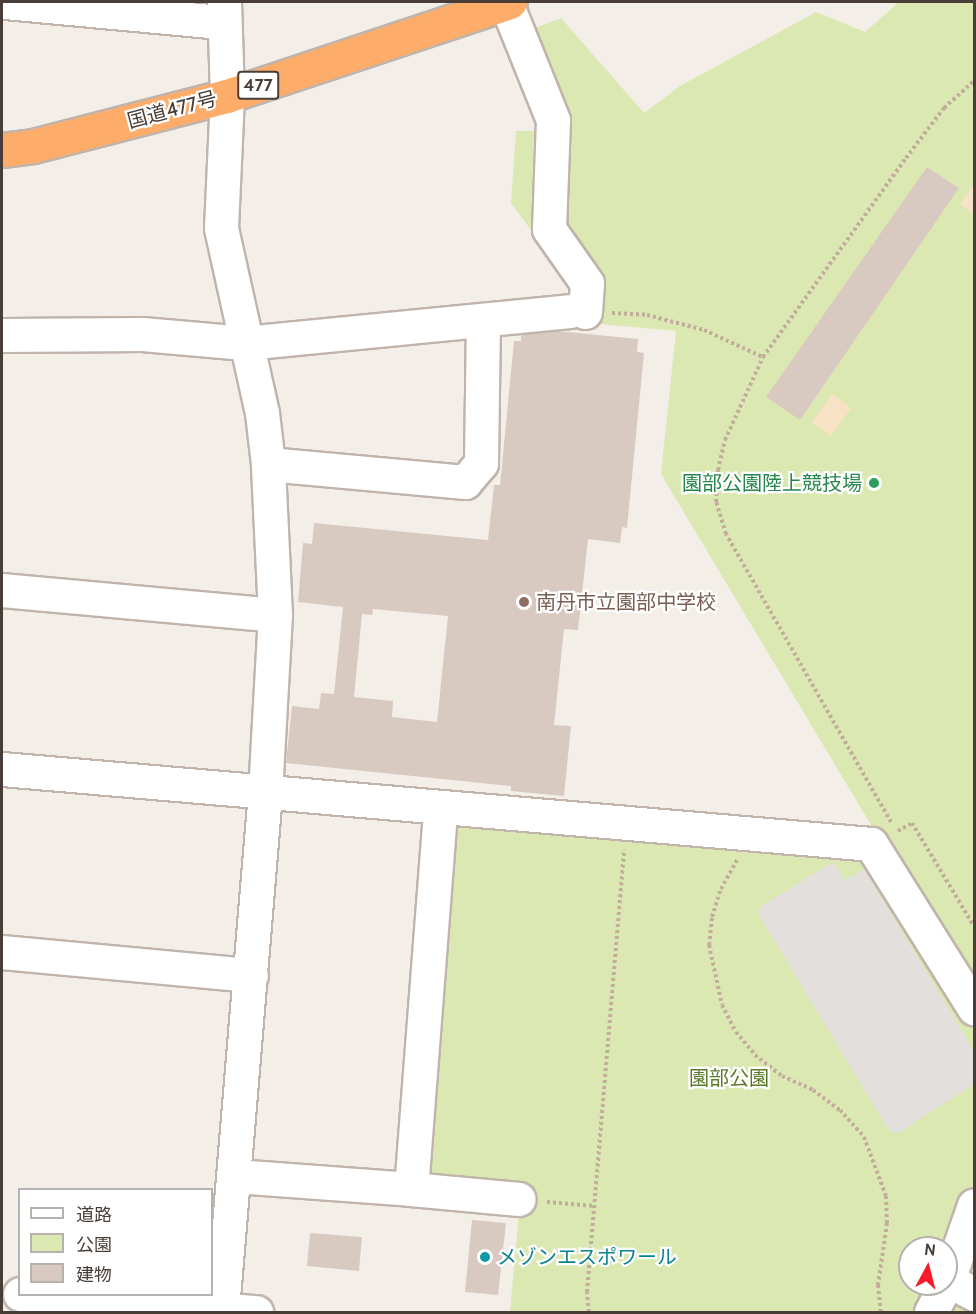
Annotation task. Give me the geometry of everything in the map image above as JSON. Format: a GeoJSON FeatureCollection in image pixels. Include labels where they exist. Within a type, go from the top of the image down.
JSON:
{"type":"FeatureCollection","features":[{"type":"Feature","properties":{"kind":"highway","name":"国道477号"},"geometry":{"type":"LineString","coordinates":[[2,150],[33,146],[227,96],[508,2]]}},
{"type":"Feature","properties":{"kind":"street"},"geometry":{"type":"LineString","coordinates":[[5,2],[223,12],[227,96],[221,228],[262,413],[268,464],[275,615],[265,793],[235,1176],[222,1309]]}},
{"type":"Feature","properties":{"kind":"street"},"geometry":{"type":"LineString","coordinates":[[2,335],[142,334],[245,342],[577,312],[587,284],[549,229],[554,120],[508,2]]}},
{"type":"Feature","properties":{"kind":"street"},"geometry":{"type":"LineString","coordinates":[[268,464],[465,482],[481,463],[483,320]]}},
{"type":"Feature","properties":{"kind":"street"},"geometry":{"type":"LineString","coordinates":[[2,590],[275,615]]}},
{"type":"Feature","properties":{"kind":"street"},"geometry":{"type":"LineString","coordinates":[[2,769],[750,836],[884,838],[975,1008]]}},
{"type":"Feature","properties":{"kind":"street"},"geometry":{"type":"LineString","coordinates":[[411,1189],[440,809]]}},
{"type":"Feature","properties":{"kind":"street"},"geometry":{"type":"LineString","coordinates":[[2,952],[251,975]]}},
{"type":"Feature","properties":{"kind":"street"},"geometry":{"type":"LineString","coordinates":[[235,1176],[519,1199]]}},
{"type":"Feature","properties":{"kind":"street"},"geometry":{"type":"LineString","coordinates":[[931,1312],[962,1288],[975,1205]]}},
{"type":"Feature","properties":{"kind":"street"},"geometry":{"type":"LineString","coordinates":[[2,1293],[18,1294]]}},
{"type":"Feature","properties":{"kind":"street"},"geometry":{"type":"LineString","coordinates":[[47,1296],[256,1312]]}},
{"type":"Feature","properties":{"kind":"path"},"geometry":{"type":"LineString","coordinates":[[975,81],[945,108],[913,149],[764,357],[725,440],[716,502],[726,534],[884,838],[912,823],[975,926]]}},
{"type":"Feature","properties":{"kind":"path"},"geometry":{"type":"LineString","coordinates":[[577,312],[647,315],[704,330],[764,357]]}},
{"type":"Feature","properties":{"kind":"path"},"geometry":{"type":"LineString","coordinates":[[589,1312],[587,1292],[626,825]]}},
{"type":"Feature","properties":{"kind":"path"},"geometry":{"type":"LineString","coordinates":[[750,836],[720,891],[712,918],[709,945],[722,1005],[736,1032],[755,1055],[782,1076],[813,1090],[831,1103],[864,1137],[886,1196],[887,1223],[878,1285],[881,1312]]}},
{"type":"Feature","properties":{"kind":"path"},"geometry":{"type":"LineString","coordinates":[[519,1199],[594,1206]]}},
{"type":"Feature","properties":{"kind":"green space","name":"園部公園"},"geometry":{"type":"Polygon","coordinates":[[[899,2],[974,2],[974,1312],[510,1312],[521,1189],[431,1180],[424,1170],[449,826],[461,818],[883,845],[661,474],[676,331],[568,321],[573,287],[511,203],[516,131],[536,131],[537,109],[507,39],[561,18],[644,113],[680,86],[816,12],[865,32],[899,2]]]}},
{"type":"Feature","properties":{"kind":"sand"},"geometry":{"type":"Polygon","coordinates":[[[974,184],[974,214],[960,204],[974,184]]]}},
{"type":"Feature","properties":{"kind":"sand"},"geometry":{"type":"Polygon","coordinates":[[[832,394],[851,408],[831,436],[812,422],[832,394]]]}},
{"type":"Feature","properties":{"kind":"shaded area"},"geometry":{"type":"Polygon","coordinates":[[[833,862],[845,880],[864,869],[974,1051],[974,1084],[898,1133],[890,1132],[759,915],[760,907],[833,862]]]}},
{"type":"Feature","properties":{"kind":"building"},"geometry":{"type":"Polygon","coordinates":[[[927,167],[959,188],[800,420],[766,397],[927,167]]]}},
{"type":"Feature","properties":{"kind":"building"},"geometry":{"type":"Polygon","coordinates":[[[558,331],[638,339],[637,352],[644,353],[627,528],[622,527],[620,543],[588,539],[578,630],[564,629],[554,725],[571,726],[564,796],[511,791],[511,786],[286,763],[292,706],[319,709],[321,693],[334,694],[343,607],[298,602],[303,543],[312,544],[314,523],[488,540],[494,485],[500,485],[514,341],[521,341],[521,335],[558,331]],[[373,609],[372,615],[362,614],[354,697],[393,701],[392,717],[437,722],[448,616],[373,609]]]}},
{"type":"Feature","properties":{"kind":"building","name":"メゾンエスポワール"},"geometry":{"type":"Polygon","coordinates":[[[472,1220],[506,1223],[498,1295],[465,1292],[472,1220]]]}},
{"type":"Feature","properties":{"kind":"building"},"geometry":{"type":"Polygon","coordinates":[[[310,1233],[362,1237],[359,1271],[307,1266],[310,1233]]]}},
{"type":"Feature","properties":{"kind":"place","name":"園部公園陸上競技場"},"geometry":{"type":"Point","coordinates":[874,483]}},
{"type":"Feature","properties":{"kind":"place","name":"南丹市立園部中学校"},"geometry":{"type":"Point","coordinates":[524,602]}},
{"type":"Feature","properties":{"kind":"place","name":"メゾンエスポワール"},"geometry":{"type":"Point","coordinates":[485,1257]}}]}
